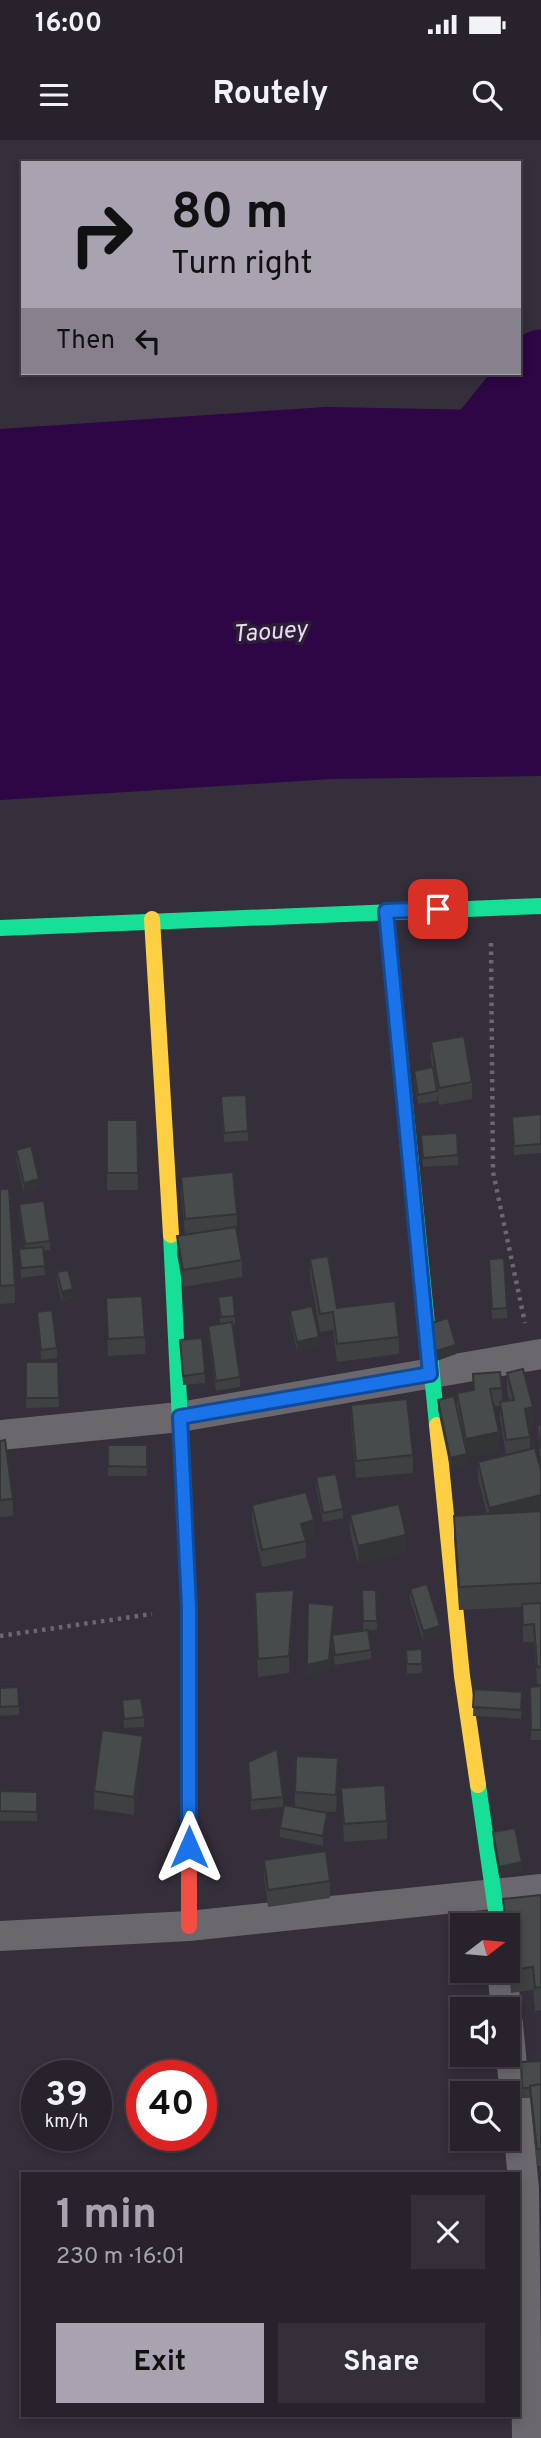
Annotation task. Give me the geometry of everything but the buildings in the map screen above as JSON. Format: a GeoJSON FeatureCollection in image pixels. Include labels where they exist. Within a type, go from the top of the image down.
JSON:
{"type":"FeatureCollection","features":[{"type":"Feature","properties":{"kind":"street"},"geometry":{"type":"LineString","coordinates":[[0,928],[152,919],[541,906]]}},
{"type":"Feature","properties":{"kind":"street"},"geometry":{"type":"LineString","coordinates":[[386,911],[462,1676],[497,1913]]}},
{"type":"Feature","properties":{"kind":"street"},"geometry":{"type":"LineString","coordinates":[[152,919],[163,1067],[189,1608],[189,1926]]}},
{"type":"Feature","properties":{"kind":"street"},"geometry":{"type":"LineString","coordinates":[[0,1435],[180,1417],[537,1354]]}},
{"type":"Feature","properties":{"kind":"street"},"geometry":{"type":"LineString","coordinates":[[0,1936],[189,1926],[541,1889]]}},
{"type":"Feature","properties":{"kind":"street"},"geometry":{"type":"LineString","coordinates":[[514,2067],[532,2188],[527,2438]]}},
{"type":"Feature","properties":{"kind":"path"},"geometry":{"type":"LineString","coordinates":[[491,907],[493,1172],[537,1354]]}},
{"type":"Feature","properties":{"kind":"path"},"geometry":{"type":"LineString","coordinates":[[0,1636],[189,1608]]}},
{"type":"Feature","properties":{"kind":"water","name":"Taouey"},"geometry":{"type":"Polygon","coordinates":[[[326,407],[541,411],[541,776],[331,779],[0,800],[0,429],[326,407]]]}},
{"type":"Feature","properties":{"kind":"waterway"},"geometry":{"type":"LineString","coordinates":[[445,481],[541,362]]}},
{"type":"Feature","properties":{"kind":"traffic: fast"},"geometry":{"type":"LineString","coordinates":[[0,928],[541,906]]}},
{"type":"Feature","properties":{"kind":"traffic: fast"},"geometry":{"type":"LineString","coordinates":[[386,911],[437,1425]]}},
{"type":"Feature","properties":{"kind":"traffic: fast"},"geometry":{"type":"LineString","coordinates":[[171,1235],[189,1608],[189,1808]]}},
{"type":"Feature","properties":{"kind":"traffic: fast"},"geometry":{"type":"LineString","coordinates":[[478,1785],[496,1913]]}},
{"type":"Feature","properties":{"kind":"traffic: slow"},"geometry":{"type":"LineString","coordinates":[[152,919],[171,1235]]}},
{"type":"Feature","properties":{"kind":"traffic: slow"},"geometry":{"type":"LineString","coordinates":[[437,1425],[462,1676],[478,1785]]}},
{"type":"Feature","properties":{"kind":"traffic: jam"},"geometry":{"type":"LineString","coordinates":[[189,1808],[189,1926]]}},
{"type":"Feature","properties":{"kind":"route"},"geometry":{"type":"LineString","coordinates":[[189,1847],[189,1608],[180,1417],[430,1374],[386,911],[438,909]]}}]}
